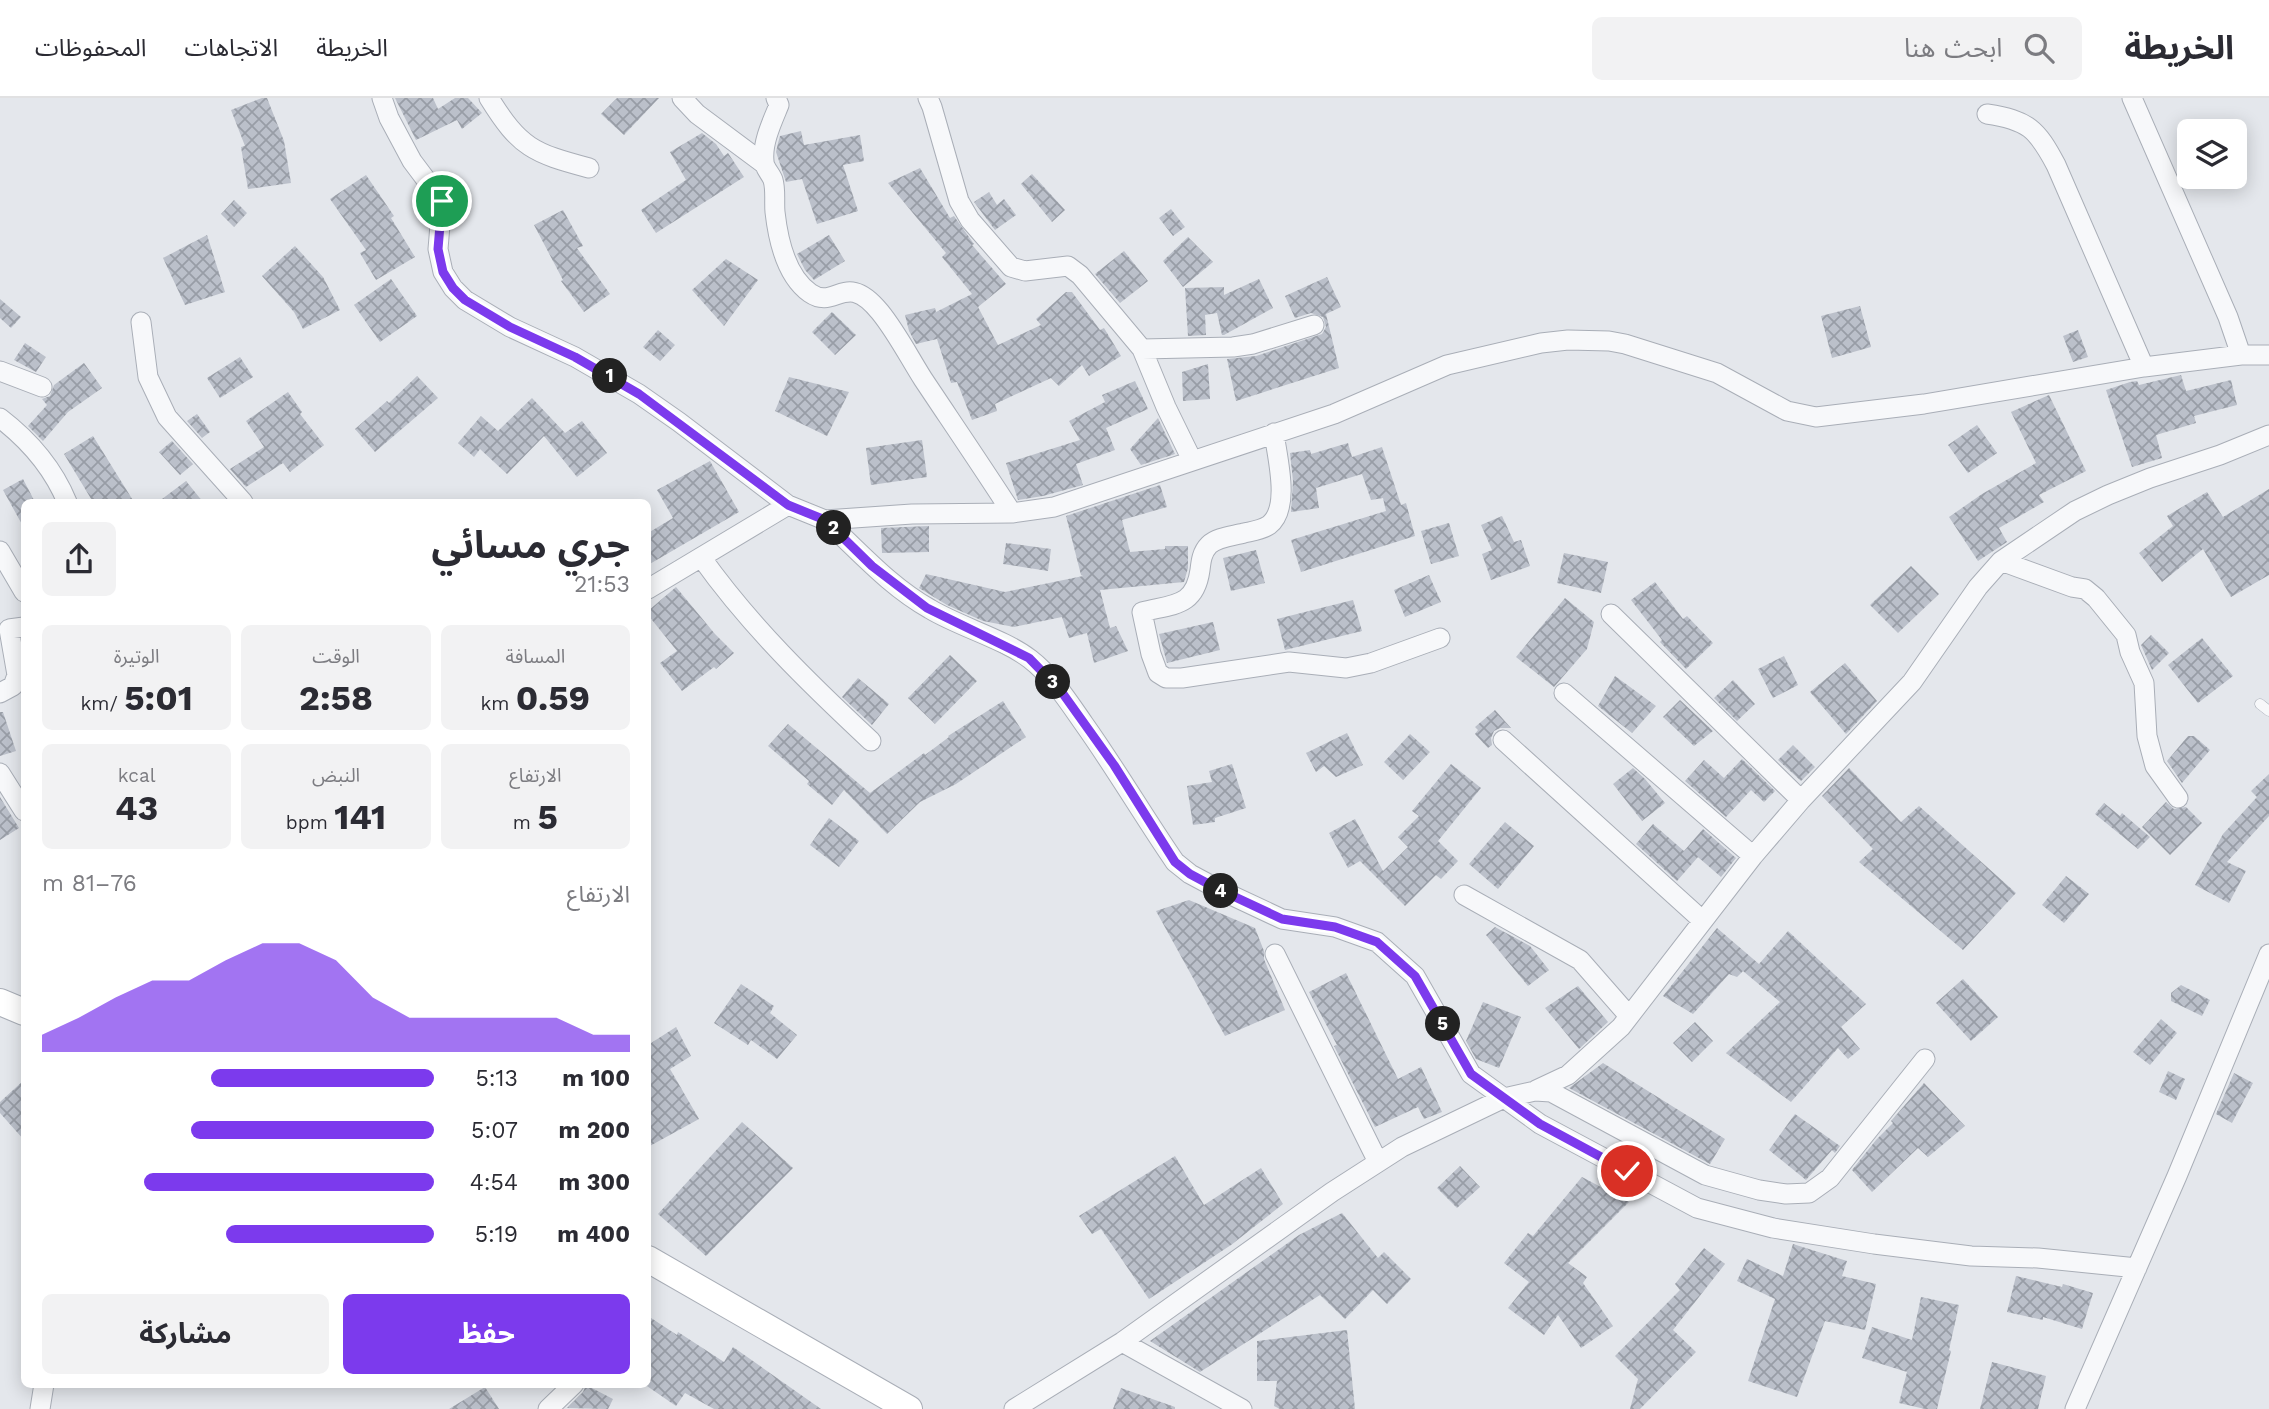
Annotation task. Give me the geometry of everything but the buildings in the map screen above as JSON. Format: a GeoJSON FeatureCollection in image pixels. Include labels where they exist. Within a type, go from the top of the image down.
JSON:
{"type":"FeatureCollection","features":[{"type":"Feature","properties":{"kind":"main road"},"geometry":{"type":"LineString","coordinates":[[0,1002],[21,1011]]}},
{"type":"Feature","properties":{"kind":"main road"},"geometry":{"type":"LineString","coordinates":[[651,1261],[909,1409]]}},
{"type":"Feature","properties":{"kind":"street"},"geometry":{"type":"LineString","coordinates":[[382,98],[389,118],[412,161],[442,201],[438,249],[443,272],[453,288],[479,310],[575,357],[639,394],[788,505],[825,520],[872,566],[927,608],[1016,650],[1040,668],[1061,691],[1114,765],[1175,862],[1190,874],[1248,905],[1282,919],[1335,927],[1377,942],[1415,976],[1471,1074],[1540,1124],[1697,1208],[1773,1228],[1971,1256],[2038,1258],[2137,1268]]}},
{"type":"Feature","properties":{"kind":"street"},"geometry":{"type":"LineString","coordinates":[[489,98],[513,133],[533,150],[589,168]]}},
{"type":"Feature","properties":{"kind":"street"},"geometry":{"type":"LineString","coordinates":[[682,98],[698,114],[763,163],[774,182],[780,242],[797,281],[818,296],[828,297],[849,291],[859,292],[867,297],[892,326],[914,365],[948,412],[1012,513]]}},
{"type":"Feature","properties":{"kind":"street"},"geometry":{"type":"LineString","coordinates":[[763,163],[768,132],[779,105],[775,98]]}},
{"type":"Feature","properties":{"kind":"street"},"geometry":{"type":"LineString","coordinates":[[928,98],[959,201],[970,220],[1011,267],[1025,271],[1068,266],[1080,275],[1142,349],[1192,460]]}},
{"type":"Feature","properties":{"kind":"street"},"geometry":{"type":"LineString","coordinates":[[2132,98],[2228,317],[2241,355]]}},
{"type":"Feature","properties":{"kind":"street"},"geometry":{"type":"LineString","coordinates":[[1987,114],[2019,121],[2032,128],[2043,142],[2056,165],[2144,368]]}},
{"type":"Feature","properties":{"kind":"street"},"geometry":{"type":"LineString","coordinates":[[141,322],[148,377],[167,416],[240,499]]}},
{"type":"Feature","properties":{"kind":"street"},"geometry":{"type":"LineString","coordinates":[[1142,349],[1233,347],[1253,344],[1314,325]]}},
{"type":"Feature","properties":{"kind":"street"},"geometry":{"type":"LineString","coordinates":[[825,520],[912,514],[1012,513],[1054,507],[1366,402],[1447,365],[1541,343],[1568,340],[1625,344],[1717,373],[1787,411],[1816,417],[1924,404],[2144,368],[2241,355],[2269,355]]}},
{"type":"Feature","properties":{"kind":"street"},"geometry":{"type":"LineString","coordinates":[[0,371],[42,387]]}},
{"type":"Feature","properties":{"kind":"street"},"geometry":{"type":"LineString","coordinates":[[0,418],[13,428],[58,478],[66,499]]}},
{"type":"Feature","properties":{"kind":"street"},"geometry":{"type":"LineString","coordinates":[[1274,433],[1282,495],[1281,506],[1274,520],[1262,530],[1211,542],[1204,551],[1194,594],[1178,603],[1142,612],[1158,673],[1166,678],[1182,678],[1289,662],[1346,668],[1371,663],[1440,638]]}},
{"type":"Feature","properties":{"kind":"street"},"geometry":{"type":"LineString","coordinates":[[1014,1409],[1122,1342],[1332,1192],[1402,1147],[1504,1098],[1535,1091],[1568,1075],[1599,1048],[1629,1016],[1753,856],[1801,800],[1912,682],[1978,587],[2001,561],[2075,511],[2108,495],[2269,435]]}},
{"type":"Feature","properties":{"kind":"street"},"geometry":{"type":"LineString","coordinates":[[651,587],[788,505]]}},
{"type":"Feature","properties":{"kind":"street"},"geometry":{"type":"LineString","coordinates":[[0,551],[21,588]]}},
{"type":"Feature","properties":{"kind":"street"},"geometry":{"type":"LineString","coordinates":[[701,558],[762,634],[871,741]]}},
{"type":"Feature","properties":{"kind":"street"},"geometry":{"type":"LineString","coordinates":[[2001,561],[2072,587],[2085,589],[2096,598],[2126,635],[2130,652],[2144,683],[2147,736],[2155,766],[2178,798]]}},
{"type":"Feature","properties":{"kind":"street"},"geometry":{"type":"LineString","coordinates":[[1611,614],[1801,800]]}},
{"type":"Feature","properties":{"kind":"street"},"geometry":{"type":"LineString","coordinates":[[0,693],[13,686],[17,675],[9,629],[21,627]]}},
{"type":"Feature","properties":{"kind":"street"},"geometry":{"type":"LineString","coordinates":[[1564,693],[1753,856]]}},
{"type":"Feature","properties":{"kind":"street"},"geometry":{"type":"LineString","coordinates":[[1503,740],[1703,921]]}},
{"type":"Feature","properties":{"kind":"street"},"geometry":{"type":"LineString","coordinates":[[0,773],[21,806]]}},
{"type":"Feature","properties":{"kind":"street"},"geometry":{"type":"LineString","coordinates":[[1464,895],[1580,960],[1629,1016]]}},
{"type":"Feature","properties":{"kind":"street"},"geometry":{"type":"LineString","coordinates":[[1275,954],[1378,1162]]}},
{"type":"Feature","properties":{"kind":"street"},"geometry":{"type":"LineString","coordinates":[[2075,1409],[2269,954]]}},
{"type":"Feature","properties":{"kind":"street"},"geometry":{"type":"LineString","coordinates":[[1535,1091],[1551,1092],[1705,1175],[1759,1190],[1786,1194],[1809,1193],[1830,1178],[1925,1059]]}},
{"type":"Feature","properties":{"kind":"street"},"geometry":{"type":"LineString","coordinates":[[1122,1342],[1242,1409]]}},
{"type":"Feature","properties":{"kind":"street"},"geometry":{"type":"LineString","coordinates":[[40,1409],[43,1388]]}},
{"type":"Feature","properties":{"kind":"street"},"geometry":{"type":"LineString","coordinates":[[548,1409],[570,1388]]}},
{"type":"Feature","properties":{"kind":"route"},"geometry":{"type":"LineString","coordinates":[[442,201],[438,249],[443,272],[465,300],[510,327],[575,357],[639,394],[788,505],[825,520],[889,581],[927,608],[1029,658],[1061,691],[1114,765],[1175,862],[1190,874],[1248,905],[1282,919],[1335,927],[1377,942],[1415,976],[1471,1074],[1540,1124],[1627,1171]]}}]}
